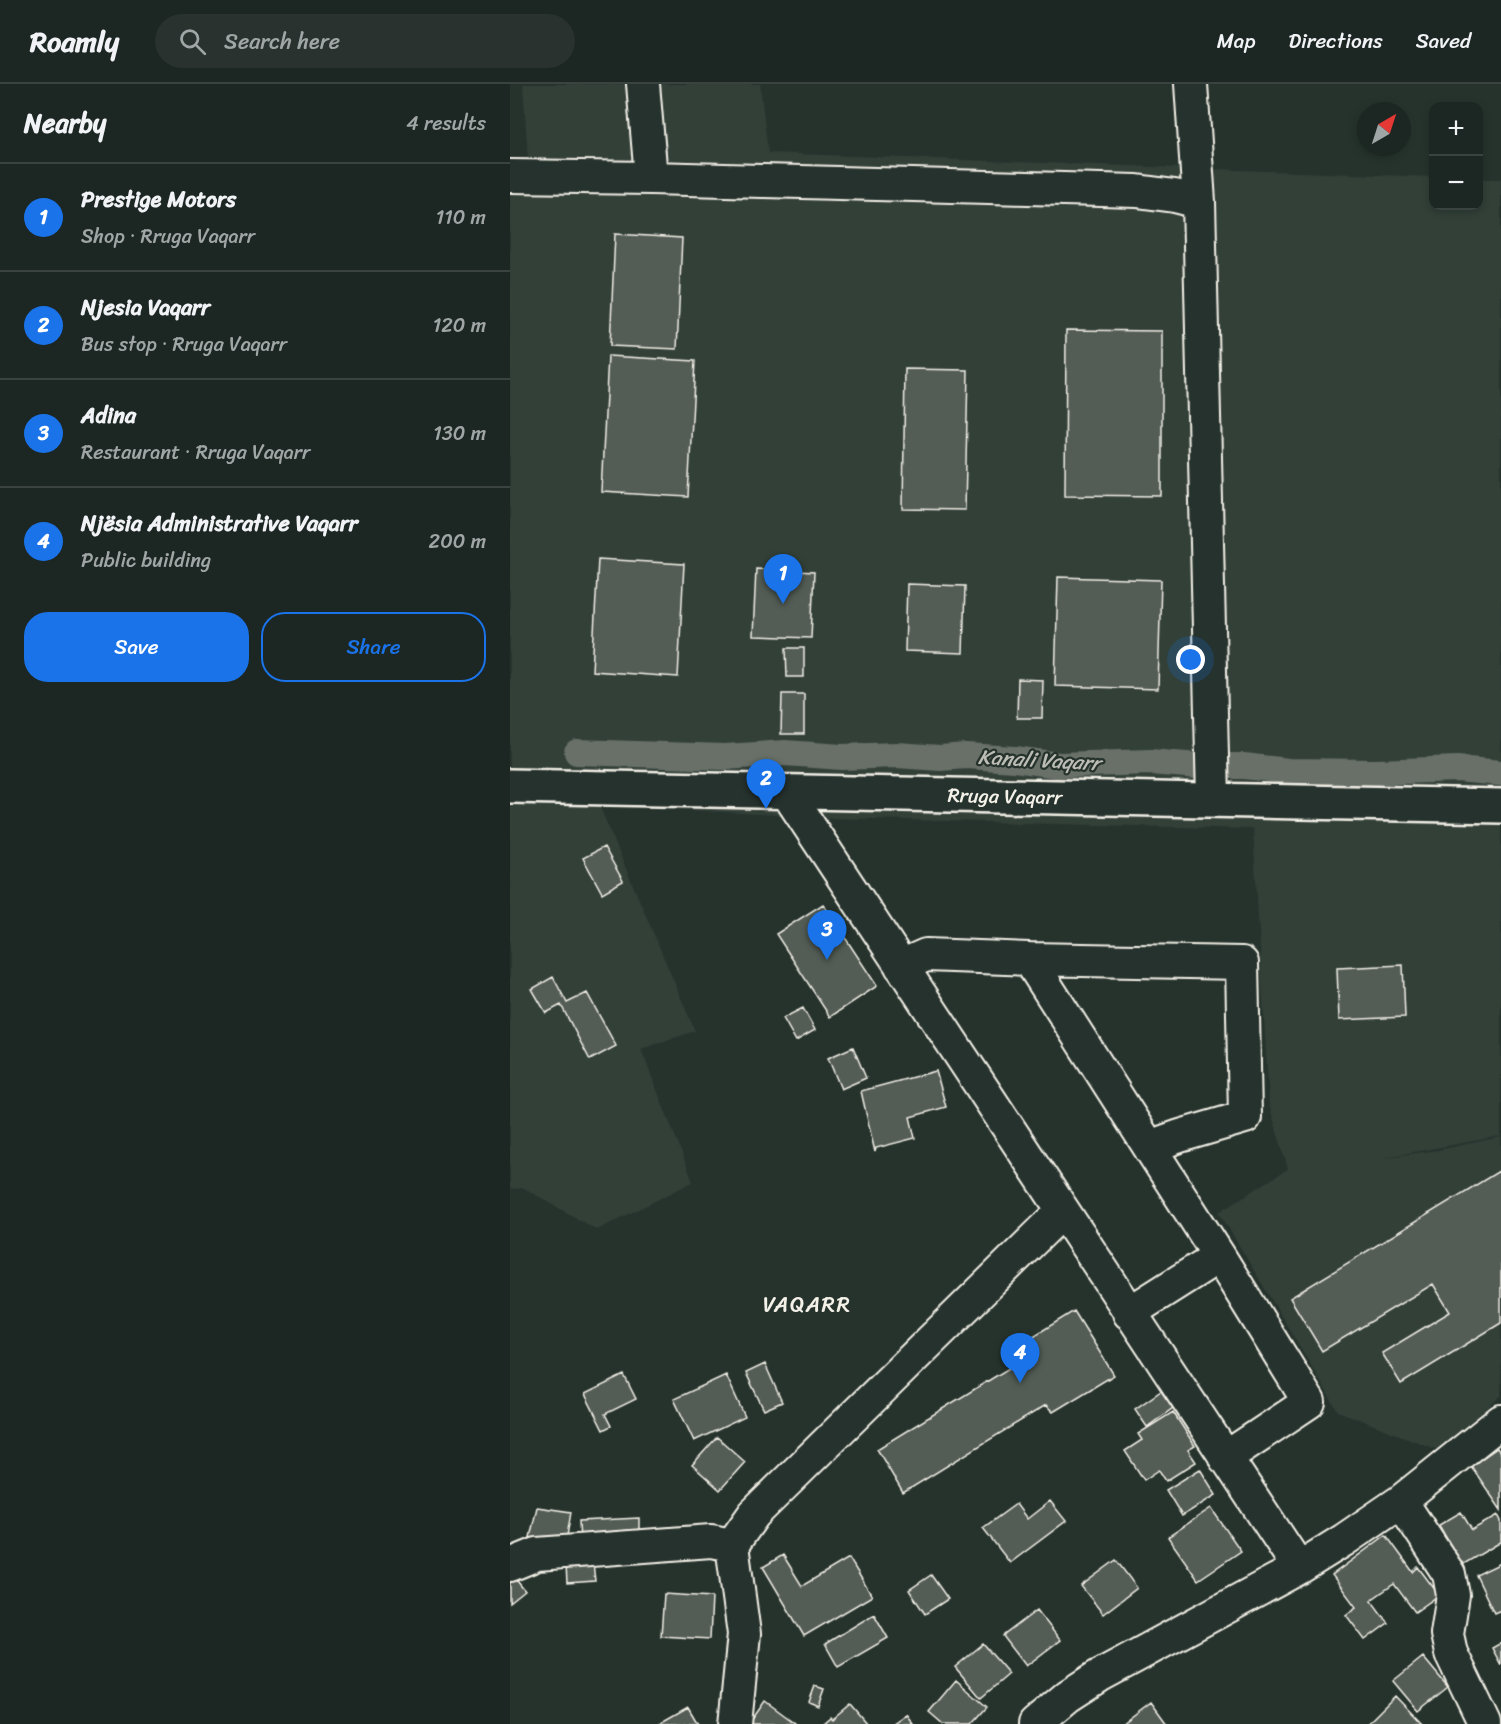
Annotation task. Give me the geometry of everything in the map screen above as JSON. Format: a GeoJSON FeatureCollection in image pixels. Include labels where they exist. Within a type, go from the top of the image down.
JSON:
{"type":"FeatureCollection","features":[{"type":"Feature","properties":{"kind":"main road","name":"Rruga Vaqarr"},"geometry":{"type":"LineString","coordinates":[[510,786],[786,791],[1213,776],[1501,806]]}},
{"type":"Feature","properties":{"kind":"street"},"geometry":{"type":"LineString","coordinates":[[643,84],[651,178]]}},
{"type":"Feature","properties":{"kind":"street"},"geometry":{"type":"LineString","coordinates":[[1191,84],[1199,202],[1213,776]]}},
{"type":"Feature","properties":{"kind":"street"},"geometry":{"type":"LineString","coordinates":[[510,176],[1137,191],[1199,202]]}},
{"type":"Feature","properties":{"kind":"street"},"geometry":{"type":"LineString","coordinates":[[786,791],[1299,1569]]}},
{"type":"Feature","properties":{"kind":"street"},"geometry":{"type":"LineString","coordinates":[[901,966],[926,956],[1242,963],[1245,1117],[1180,1136],[1163,1142],[1151,1150]]}},
{"type":"Feature","properties":{"kind":"street"},"geometry":{"type":"LineString","coordinates":[[1029,959],[1310,1402],[1226,1458]]}},
{"type":"Feature","properties":{"kind":"street"},"geometry":{"type":"LineString","coordinates":[[735,1724],[744,1634],[732,1545],[754,1514],[1062,1212]]}},
{"type":"Feature","properties":{"kind":"street"},"geometry":{"type":"LineString","coordinates":[[1129,1313],[1219,1256]]}},
{"type":"Feature","properties":{"kind":"street"},"geometry":{"type":"LineString","coordinates":[[1035,1724],[1068,1696],[1099,1676],[1299,1569],[1344,1540],[1401,1502],[1501,1421]]}},
{"type":"Feature","properties":{"kind":"street"},"geometry":{"type":"LineString","coordinates":[[1401,1502],[1449,1574],[1453,1595],[1447,1634],[1451,1653],[1485,1724]]}},
{"type":"Feature","properties":{"kind":"street"},"geometry":{"type":"LineString","coordinates":[[510,1565],[537,1554],[711,1541],[732,1545]]}},
{"type":"Feature","properties":{"kind":"shaded area"},"geometry":{"type":"Polygon","coordinates":[[[523,84],[760,84],[768,153],[1429,177],[1429,210],[1483,210],[1483,179],[1501,179],[1501,1136],[1381,1158],[1438,1150],[1501,1137],[1501,1396],[1438,1450],[1338,1411],[1219,1212],[1288,1169],[1269,1104],[1253,829],[831,818],[599,805],[695,1031],[641,1049],[693,1182],[597,1230],[524,1188],[510,1189],[510,159],[528,159],[523,84]]]}},
{"type":"Feature","properties":{"kind":"building"},"geometry":{"type":"Polygon","coordinates":[[[615,234],[682,238],[677,349],[610,346],[615,234]]]}},
{"type":"Feature","properties":{"kind":"building"},"geometry":{"type":"Polygon","coordinates":[[[1066,330],[1162,331],[1162,496],[1065,495],[1066,330]]]}},
{"type":"Feature","properties":{"kind":"building"},"geometry":{"type":"Polygon","coordinates":[[[608,356],[695,361],[688,497],[601,492],[608,356]]]}},
{"type":"Feature","properties":{"kind":"building"},"geometry":{"type":"Polygon","coordinates":[[[905,369],[968,370],[965,510],[903,509],[905,369]]]}},
{"type":"Feature","properties":{"kind":"building"},"geometry":{"type":"Polygon","coordinates":[[[598,559],[684,564],[678,677],[592,671],[598,559]]]}},
{"type":"Feature","properties":{"kind":"building"},"geometry":{"type":"Polygon","coordinates":[[[756,569],[814,572],[811,638],[753,636],[756,569]]]}},
{"type":"Feature","properties":{"kind":"building"},"geometry":{"type":"Polygon","coordinates":[[[1058,577],[1161,580],[1158,689],[1055,686],[1058,577]]]}},
{"type":"Feature","properties":{"kind":"building"},"geometry":{"type":"Polygon","coordinates":[[[907,584],[965,586],[963,653],[905,651],[907,584]]]}},
{"type":"Feature","properties":{"kind":"building"},"geometry":{"type":"Polygon","coordinates":[[[786,648],[804,648],[804,677],[787,677],[786,648]]]}},
{"type":"Feature","properties":{"kind":"building"},"geometry":{"type":"Polygon","coordinates":[[[1018,679],[1043,680],[1042,718],[1017,718],[1018,679]]]}},
{"type":"Feature","properties":{"kind":"building"},"geometry":{"type":"Polygon","coordinates":[[[782,694],[804,694],[804,734],[781,734],[782,694]]]}},
{"type":"Feature","properties":{"kind":"building"},"geometry":{"type":"Polygon","coordinates":[[[604,847],[623,881],[602,893],[583,858],[604,847]]]}},
{"type":"Feature","properties":{"kind":"building"},"geometry":{"type":"Polygon","coordinates":[[[823,904],[877,986],[830,1017],[776,934],[823,904]]]}},
{"type":"Feature","properties":{"kind":"building"},"geometry":{"type":"Polygon","coordinates":[[[1403,965],[1405,1017],[1339,1020],[1337,968],[1403,965]]]}},
{"type":"Feature","properties":{"kind":"building"},"geometry":{"type":"Polygon","coordinates":[[[553,977],[567,1003],[587,993],[616,1046],[590,1060],[561,1005],[546,1013],[532,989],[553,977]]]}},
{"type":"Feature","properties":{"kind":"building"},"geometry":{"type":"Polygon","coordinates":[[[803,1008],[815,1030],[796,1041],[783,1018],[803,1008]]]}},
{"type":"Feature","properties":{"kind":"building"},"geometry":{"type":"Polygon","coordinates":[[[853,1047],[866,1078],[841,1089],[828,1058],[853,1047]]]}},
{"type":"Feature","properties":{"kind":"building"},"geometry":{"type":"Polygon","coordinates":[[[936,1071],[946,1107],[910,1117],[915,1138],[876,1148],[875,1152],[861,1091],[936,1071]]]}},
{"type":"Feature","properties":{"kind":"building"},"geometry":{"type":"Polygon","coordinates":[[[1499,1171],[1501,1174],[1501,1323],[1401,1384],[1382,1353],[1450,1312],[1433,1284],[1322,1351],[1290,1298],[1499,1171]]]}},
{"type":"Feature","properties":{"kind":"building"},"geometry":{"type":"Polygon","coordinates":[[[1074,1311],[1114,1375],[1053,1412],[1046,1405],[903,1493],[877,1449],[1019,1362],[1011,1350],[1074,1311]]]}},
{"type":"Feature","properties":{"kind":"building"},"geometry":{"type":"Polygon","coordinates":[[[765,1364],[782,1402],[764,1410],[746,1373],[765,1364]]]}},
{"type":"Feature","properties":{"kind":"building"},"geometry":{"type":"Polygon","coordinates":[[[624,1375],[636,1399],[605,1414],[611,1426],[603,1430],[585,1394],[624,1375]]]}},
{"type":"Feature","properties":{"kind":"building"},"geometry":{"type":"Polygon","coordinates":[[[726,1375],[745,1417],[694,1441],[674,1399],[726,1375]]]}},
{"type":"Feature","properties":{"kind":"building"},"geometry":{"type":"Polygon","coordinates":[[[1161,1391],[1173,1408],[1147,1427],[1135,1409],[1161,1391]]]}},
{"type":"Feature","properties":{"kind":"building"},"geometry":{"type":"Polygon","coordinates":[[[1173,1412],[1195,1446],[1188,1450],[1196,1462],[1166,1481],[1159,1470],[1144,1480],[1125,1451],[1142,1440],[1138,1434],[1173,1412]]]}},
{"type":"Feature","properties":{"kind":"building"},"geometry":{"type":"Polygon","coordinates":[[[717,1437],[745,1462],[720,1490],[692,1465],[717,1437]]]}},
{"type":"Feature","properties":{"kind":"building"},"geometry":{"type":"Polygon","coordinates":[[[1497,1448],[1501,1454],[1501,1510],[1471,1466],[1497,1448]]]}},
{"type":"Feature","properties":{"kind":"building"},"geometry":{"type":"Polygon","coordinates":[[[1200,1469],[1216,1495],[1182,1516],[1166,1490],[1200,1469]]]}},
{"type":"Feature","properties":{"kind":"building"},"geometry":{"type":"Polygon","coordinates":[[[1050,1501],[1066,1521],[1010,1563],[983,1528],[1016,1504],[1027,1519],[1050,1501]]]}},
{"type":"Feature","properties":{"kind":"building"},"geometry":{"type":"Polygon","coordinates":[[[537,1507],[571,1512],[565,1548],[529,1542],[537,1507]]]}},
{"type":"Feature","properties":{"kind":"building"},"geometry":{"type":"Polygon","coordinates":[[[1211,1508],[1241,1551],[1198,1580],[1168,1537],[1211,1508]]]}},
{"type":"Feature","properties":{"kind":"building"},"geometry":{"type":"Polygon","coordinates":[[[1461,1512],[1472,1530],[1498,1515],[1501,1521],[1501,1542],[1462,1565],[1439,1525],[1461,1512]]]}},
{"type":"Feature","properties":{"kind":"building"},"geometry":{"type":"Polygon","coordinates":[[[639,1518],[639,1541],[580,1543],[579,1521],[639,1518]]]}},
{"type":"Feature","properties":{"kind":"building"},"geometry":{"type":"Polygon","coordinates":[[[1386,1535],[1413,1572],[1418,1567],[1439,1595],[1415,1612],[1394,1584],[1371,1600],[1388,1623],[1365,1640],[1346,1615],[1356,1607],[1332,1575],[1386,1535]]]}},
{"type":"Feature","properties":{"kind":"building"},"geometry":{"type":"Polygon","coordinates":[[[783,1555],[802,1586],[849,1558],[872,1596],[804,1636],[763,1567],[783,1555]]]}},
{"type":"Feature","properties":{"kind":"building"},"geometry":{"type":"Polygon","coordinates":[[[1116,1560],[1137,1588],[1103,1614],[1081,1586],[1116,1560]]]}},
{"type":"Feature","properties":{"kind":"building"},"geometry":{"type":"Polygon","coordinates":[[[593,1563],[595,1581],[567,1583],[566,1565],[593,1563]]]}},
{"type":"Feature","properties":{"kind":"building"},"geometry":{"type":"Polygon","coordinates":[[[1501,1563],[1501,1610],[1494,1613],[1476,1575],[1501,1563]]]}},
{"type":"Feature","properties":{"kind":"building"},"geometry":{"type":"Polygon","coordinates":[[[510,1572],[525,1591],[510,1603],[510,1572]]]}},
{"type":"Feature","properties":{"kind":"building"},"geometry":{"type":"Polygon","coordinates":[[[931,1575],[948,1599],[925,1614],[909,1590],[931,1575]]]}},
{"type":"Feature","properties":{"kind":"building"},"geometry":{"type":"Polygon","coordinates":[[[664,1594],[712,1597],[710,1639],[661,1636],[664,1594]]]}},
{"type":"Feature","properties":{"kind":"building"},"geometry":{"type":"Polygon","coordinates":[[[1037,1610],[1060,1640],[1026,1666],[1003,1636],[1037,1610]]]}},
{"type":"Feature","properties":{"kind":"building"},"geometry":{"type":"Polygon","coordinates":[[[874,1614],[888,1638],[838,1667],[825,1644],[874,1614]]]}},
{"type":"Feature","properties":{"kind":"building"},"geometry":{"type":"Polygon","coordinates":[[[1501,1643],[1501,1665],[1492,1648],[1501,1643]]]}},
{"type":"Feature","properties":{"kind":"building"},"geometry":{"type":"Polygon","coordinates":[[[983,1644],[1009,1674],[981,1698],[955,1667],[983,1644]]]}},
{"type":"Feature","properties":{"kind":"building"},"geometry":{"type":"Polygon","coordinates":[[[1423,1657],[1448,1687],[1418,1711],[1393,1681],[1423,1657]]]}},
{"type":"Feature","properties":{"kind":"building"},"geometry":{"type":"Polygon","coordinates":[[[956,1680],[987,1707],[972,1724],[943,1724],[929,1712],[956,1680]]]}},
{"type":"Feature","properties":{"kind":"building"},"geometry":{"type":"Polygon","coordinates":[[[815,1686],[824,1689],[818,1706],[809,1702],[815,1686]]]}},
{"type":"Feature","properties":{"kind":"building"},"geometry":{"type":"Polygon","coordinates":[[[1395,1696],[1422,1724],[1367,1724],[1395,1696]]]}},
{"type":"Feature","properties":{"kind":"building"},"geometry":{"type":"Polygon","coordinates":[[[765,1701],[795,1723],[749,1724],[765,1701]]]}},
{"type":"Feature","properties":{"kind":"building"},"geometry":{"type":"Polygon","coordinates":[[[1151,1702],[1167,1724],[1122,1724],[1151,1702]]]}},
{"type":"Feature","properties":{"kind":"building"},"geometry":{"type":"Polygon","coordinates":[[[850,1704],[867,1724],[822,1724],[830,1717],[832,1719],[850,1704]]]}},
{"type":"Feature","properties":{"kind":"building"},"geometry":{"type":"Polygon","coordinates":[[[688,1707],[698,1724],[660,1723],[688,1707]]]}},
{"type":"Feature","properties":{"kind":"building"},"geometry":{"type":"Polygon","coordinates":[[[906,1714],[913,1724],[892,1724],[906,1714]]]}},
{"type":"Feature","properties":{"kind":"waterway","name":"Kanali Vaqarr"},"geometry":{"type":"LineString","coordinates":[[577,752],[725,757],[785,753],[842,757],[966,756],[1058,765],[1150,762],[1199,766],[1244,766],[1288,771],[1376,772],[1457,769],[1501,773]]}},
{"type":"Feature","properties":{"kind":"place","name":"Prestige Motors"},"geometry":{"type":"Point","coordinates":[783,604]}},
{"type":"Feature","properties":{"kind":"place","name":"Njesia Vaqarr"},"geometry":{"type":"Point","coordinates":[766,809]}},
{"type":"Feature","properties":{"kind":"place","name":"Adina"},"geometry":{"type":"Point","coordinates":[827,960]}},
{"type":"Feature","properties":{"kind":"place","name":"Njësia Administrative Vaqarr"},"geometry":{"type":"Point","coordinates":[1020,1383]}},
{"type":"Feature","properties":{"kind":"district","name":"VAQARR"},"geometry":{"type":"Point","coordinates":[807,1304]}}]}
